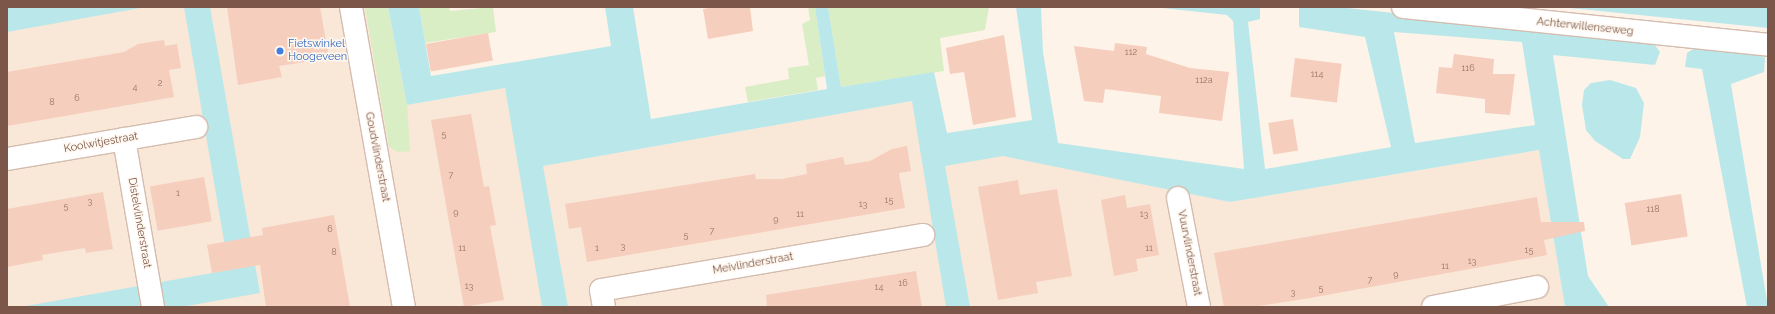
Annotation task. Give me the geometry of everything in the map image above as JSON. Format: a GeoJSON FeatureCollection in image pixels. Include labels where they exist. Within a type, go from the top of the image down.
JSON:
{"type":"FeatureCollection","features":[{"type":"Feature","properties":{"kind":"street","name":"Goudvlinderstraat"},"geometry":{"type":"LineString","coordinates":[[351,7],[404,307]]}},
{"type":"Feature","properties":{"kind":"street","name":"Achterwillenseweg"},"geometry":{"type":"LineString","coordinates":[[1403,7],[1768,45]]}},
{"type":"Feature","properties":{"kind":"street","name":"Koolwitjestraat"},"geometry":{"type":"LineString","coordinates":[[7,159],[196,127]]}},
{"type":"Feature","properties":{"kind":"street","name":"Distelvlinderstraat"},"geometry":{"type":"LineString","coordinates":[[124,139],[153,307]]}},
{"type":"Feature","properties":{"kind":"street","name":"Vuurvlinderstraat"},"geometry":{"type":"LineString","coordinates":[[1178,198],[1199,307]]}},
{"type":"Feature","properties":{"kind":"street","name":"Meivlinderstraat"},"geometry":{"type":"LineString","coordinates":[[604,307],[601,290],[923,234]]}},
{"type":"Feature","properties":{"kind":"street"},"geometry":{"type":"LineString","coordinates":[[1432,307],[1537,287]]}},
{"type":"Feature","properties":{"kind":"shaded area"},"geometry":{"type":"Polygon","coordinates":[[[7,7],[380,7],[407,105],[505,88],[521,178],[542,166],[912,101],[937,141],[1230,202],[1540,150],[1565,307],[7,307],[7,7]]]}},
{"type":"Feature","properties":{"kind":"green space"},"geometry":{"type":"Polygon","coordinates":[[[365,7],[388,7],[407,105],[410,151],[398,152],[389,147],[365,7]]]}},
{"type":"Feature","properties":{"kind":"green space"},"geometry":{"type":"Polygon","coordinates":[[[419,7],[449,7],[450,11],[493,7],[496,32],[425,43],[419,7]]]}},
{"type":"Feature","properties":{"kind":"green space"},"geometry":{"type":"Polygon","coordinates":[[[808,7],[815,7],[825,76],[816,78],[818,90],[748,102],[745,87],[789,79],[788,68],[809,65],[802,24],[810,20],[808,7]]]}},
{"type":"Feature","properties":{"kind":"green space"},"geometry":{"type":"Polygon","coordinates":[[[828,7],[989,7],[985,30],[940,38],[944,71],[841,87],[828,7]]]}},
{"type":"Feature","properties":{"kind":"water"},"geometry":{"type":"Polygon","coordinates":[[[7,7],[146,7],[7,32],[7,7]]]}},
{"type":"Feature","properties":{"kind":"water"},"geometry":{"type":"Polygon","coordinates":[[[184,7],[210,7],[260,293],[181,307],[20,307],[229,270],[184,7]]]}},
{"type":"Feature","properties":{"kind":"water"},"geometry":{"type":"Polygon","coordinates":[[[388,7],[419,7],[431,76],[611,46],[605,7],[633,7],[651,119],[827,89],[815,7],[828,7],[841,87],[934,72],[947,133],[1032,120],[1016,7],[1041,7],[1043,52],[1058,143],[1244,169],[1233,21],[1227,15],[1153,7],[1260,7],[1260,19],[1248,22],[1265,169],[1391,147],[1365,37],[1299,27],[1299,7],[1338,7],[1652,41],[1660,52],[1655,65],[1553,55],[1588,276],[1609,307],[1565,307],[1539,150],[1230,202],[1003,156],[945,166],[970,307],[946,307],[912,101],[543,166],[568,307],[542,307],[505,88],[407,105],[388,7]],[[1394,32],[1415,143],[1535,125],[1522,42],[1394,32]]]}},
{"type":"Feature","properties":{"kind":"water"},"geometry":{"type":"Polygon","coordinates":[[[1560,7],[1768,8],[1768,28],[1560,7]]]}},
{"type":"Feature","properties":{"kind":"water"},"geometry":{"type":"Polygon","coordinates":[[[1696,47],[1754,50],[1765,58],[1764,72],[1731,84],[1768,307],[1747,307],[1702,69],[1685,67],[1687,53],[1696,47]]]}},
{"type":"Feature","properties":{"kind":"water"},"geometry":{"type":"Polygon","coordinates":[[[1610,80],[1636,88],[1644,103],[1640,137],[1630,159],[1623,159],[1595,141],[1586,130],[1582,105],[1584,90],[1591,83],[1610,80]]]}},
{"type":"Feature","properties":{"kind":"building","name":"Fietswinkel Hoogeveen"},"geometry":{"type":"Polygon","coordinates":[[[227,7],[320,7],[329,58],[279,66],[282,77],[238,85],[227,7]]]}},
{"type":"Feature","properties":{"kind":"building"},"geometry":{"type":"Polygon","coordinates":[[[715,7],[750,7],[753,31],[708,39],[703,9],[715,7]]]}},
{"type":"Feature","properties":{"kind":"building"},"geometry":{"type":"Polygon","coordinates":[[[488,33],[493,61],[431,72],[426,44],[488,33]]]}},
{"type":"Feature","properties":{"kind":"building"},"geometry":{"type":"Polygon","coordinates":[[[1004,35],[1016,117],[973,125],[964,72],[950,74],[946,48],[1004,35]]]}},
{"type":"Feature","properties":{"kind":"building"},"geometry":{"type":"Polygon","coordinates":[[[164,40],[165,46],[177,44],[181,68],[169,70],[174,97],[7,126],[7,72],[124,52],[138,44],[164,40]]]}},
{"type":"Feature","properties":{"kind":"building"},"geometry":{"type":"Polygon","coordinates":[[[1115,43],[1147,47],[1146,54],[1190,68],[1229,72],[1222,121],[1159,113],[1161,96],[1105,89],[1103,103],[1084,101],[1074,46],[1114,51],[1115,43]]]}},
{"type":"Feature","properties":{"kind":"building"},"geometry":{"type":"Polygon","coordinates":[[[1454,54],[1494,59],[1493,74],[1515,74],[1510,115],[1485,113],[1485,99],[1436,93],[1439,67],[1452,68],[1454,54]]]}},
{"type":"Feature","properties":{"kind":"building"},"geometry":{"type":"Polygon","coordinates":[[[1295,58],[1342,64],[1337,102],[1290,97],[1295,58]]]}},
{"type":"Feature","properties":{"kind":"building"},"geometry":{"type":"Polygon","coordinates":[[[471,114],[484,187],[489,186],[496,225],[490,226],[504,300],[464,307],[431,120],[471,114]]]}},
{"type":"Feature","properties":{"kind":"building"},"geometry":{"type":"Polygon","coordinates":[[[1293,119],[1298,151],[1273,155],[1268,123],[1293,119]]]}},
{"type":"Feature","properties":{"kind":"building"},"geometry":{"type":"Polygon","coordinates":[[[907,146],[911,171],[899,173],[905,208],[587,262],[581,227],[569,229],[565,204],[755,174],[756,179],[782,179],[807,174],[806,164],[843,157],[845,165],[870,161],[892,149],[907,146]]]}},
{"type":"Feature","properties":{"kind":"building"},"geometry":{"type":"Polygon","coordinates":[[[204,177],[212,221],[158,231],[150,187],[204,177]]]}},
{"type":"Feature","properties":{"kind":"building"},"geometry":{"type":"Polygon","coordinates":[[[1018,180],[1020,195],[1057,189],[1072,276],[1036,282],[1038,293],[998,300],[978,187],[1018,180]]]}},
{"type":"Feature","properties":{"kind":"building"},"geometry":{"type":"Polygon","coordinates":[[[103,192],[113,249],[86,253],[85,248],[42,255],[43,260],[7,267],[7,209],[103,192]]]}},
{"type":"Feature","properties":{"kind":"building"},"geometry":{"type":"Polygon","coordinates":[[[1681,194],[1688,236],[1631,245],[1625,203],[1681,194]]]}},
{"type":"Feature","properties":{"kind":"building"},"geometry":{"type":"Polygon","coordinates":[[[1125,195],[1127,208],[1150,204],[1159,255],[1136,259],[1138,271],[1114,276],[1101,200],[1125,195]]]}},
{"type":"Feature","properties":{"kind":"building"},"geometry":{"type":"Polygon","coordinates":[[[1537,197],[1541,222],[1584,222],[1585,231],[1544,240],[1547,255],[1310,298],[1252,307],[1224,307],[1214,253],[1537,197]]]}},
{"type":"Feature","properties":{"kind":"building"},"geometry":{"type":"Polygon","coordinates":[[[334,215],[350,307],[266,307],[260,265],[212,273],[207,245],[263,235],[262,228],[334,215]]]}},
{"type":"Feature","properties":{"kind":"building"},"geometry":{"type":"Polygon","coordinates":[[[916,271],[922,307],[767,307],[766,295],[916,271]]]}},
{"type":"Feature","properties":{"kind":"place","name":"Fietswinkel Hoogeveen"},"geometry":{"type":"Point","coordinates":[280,51]}}]}
